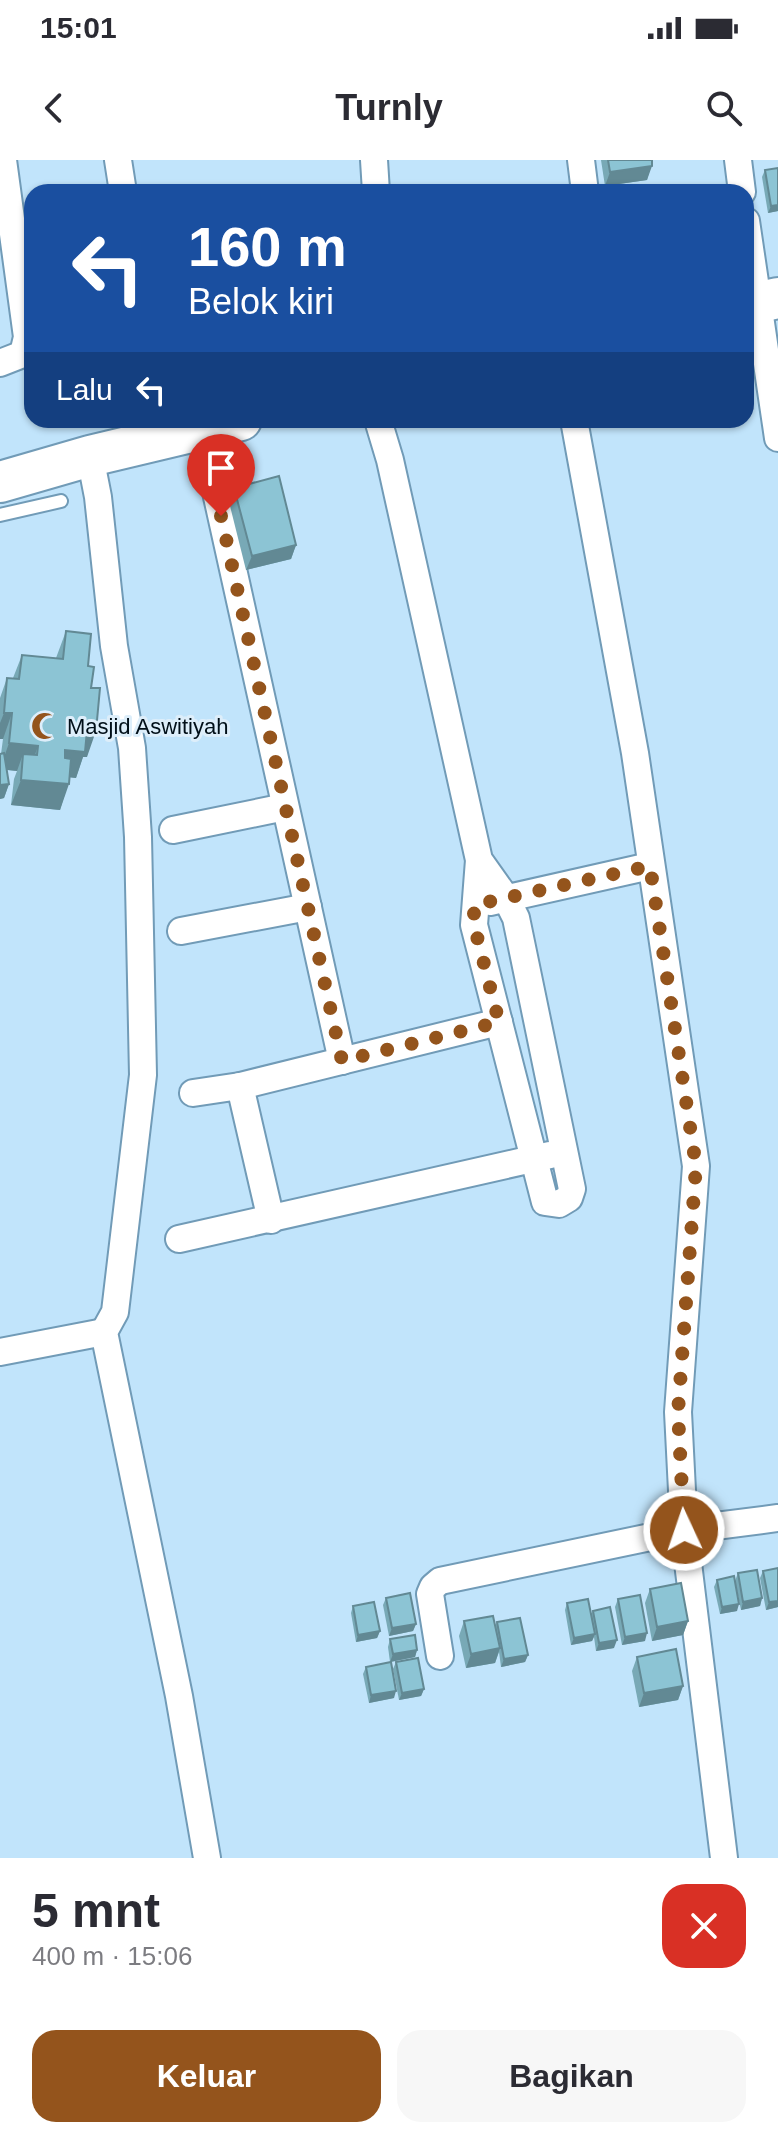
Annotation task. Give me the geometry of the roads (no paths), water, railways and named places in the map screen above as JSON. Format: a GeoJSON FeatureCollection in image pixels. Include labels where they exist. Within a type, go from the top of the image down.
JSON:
{"type":"FeatureCollection","features":[{"type":"Feature","properties":{"kind":"main road"},"geometry":{"type":"LineString","coordinates":[[0,482],[206,428]]}},
{"type":"Feature","properties":{"kind":"street"},"geometry":{"type":"LineString","coordinates":[[3,160],[4,204],[24,320]]}},
{"type":"Feature","properties":{"kind":"street"},"geometry":{"type":"LineString","coordinates":[[118,160],[122,184]]}},
{"type":"Feature","properties":{"kind":"street"},"geometry":{"type":"LineString","coordinates":[[374,160],[376,184]]}},
{"type":"Feature","properties":{"kind":"street"},"geometry":{"type":"LineString","coordinates":[[581,160],[584,184]]}},
{"type":"Feature","properties":{"kind":"street"},"geometry":{"type":"LineString","coordinates":[[738,160],[741,184]]}},
{"type":"Feature","properties":{"kind":"street"},"geometry":{"type":"LineString","coordinates":[[754,267],[778,438]]}},
{"type":"Feature","properties":{"kind":"street"},"geometry":{"type":"LineString","coordinates":[[0,363],[23,354],[24,350]]}},
{"type":"Feature","properties":{"kind":"street"},"geometry":{"type":"LineString","coordinates":[[380,428],[479,860],[474,925],[545,1202],[559,1204],[569,1198],[572,1189],[516,918],[479,860]]}},
{"type":"Feature","properties":{"kind":"street"},"geometry":{"type":"LineString","coordinates":[[575,428],[635,753],[696,1166],[678,1412],[684,1530],[724,1858]]}},
{"type":"Feature","properties":{"kind":"street"},"geometry":{"type":"LineString","coordinates":[[202,429],[342,1061]]}},
{"type":"Feature","properties":{"kind":"street"},"geometry":{"type":"LineString","coordinates":[[90,456],[98,497],[114,646],[132,748],[138,837],[143,1075],[115,1312],[104,1332],[179,1696],[207,1858]]}},
{"type":"Feature","properties":{"kind":"street"},"geometry":{"type":"LineString","coordinates":[[173,830],[285,807]]}},
{"type":"Feature","properties":{"kind":"street"},"geometry":{"type":"LineString","coordinates":[[474,905],[650,866]]}},
{"type":"Feature","properties":{"kind":"street"},"geometry":{"type":"LineString","coordinates":[[181,931],[308,907]]}},
{"type":"Feature","properties":{"kind":"street"},"geometry":{"type":"LineString","coordinates":[[193,1093],[240,1086],[499,1022]]}},
{"type":"Feature","properties":{"kind":"street"},"geometry":{"type":"LineString","coordinates":[[240,1086],[271,1220]]}},
{"type":"Feature","properties":{"kind":"street"},"geometry":{"type":"LineString","coordinates":[[179,1239],[563,1151]]}},
{"type":"Feature","properties":{"kind":"street"},"geometry":{"type":"LineString","coordinates":[[0,1352],[104,1332]]}},
{"type":"Feature","properties":{"kind":"street"},"geometry":{"type":"LineString","coordinates":[[440,1656],[430,1594],[440,1581],[684,1530],[778,1518]]}},
{"type":"Feature","properties":{"kind":"lane"},"geometry":{"type":"LineString","coordinates":[[0,515],[61,501]]}},
{"type":"Feature","properties":{"kind":"place","name":"Masjid Aswitiyah"},"geometry":{"type":"Point","coordinates":[45,726]}}]}
